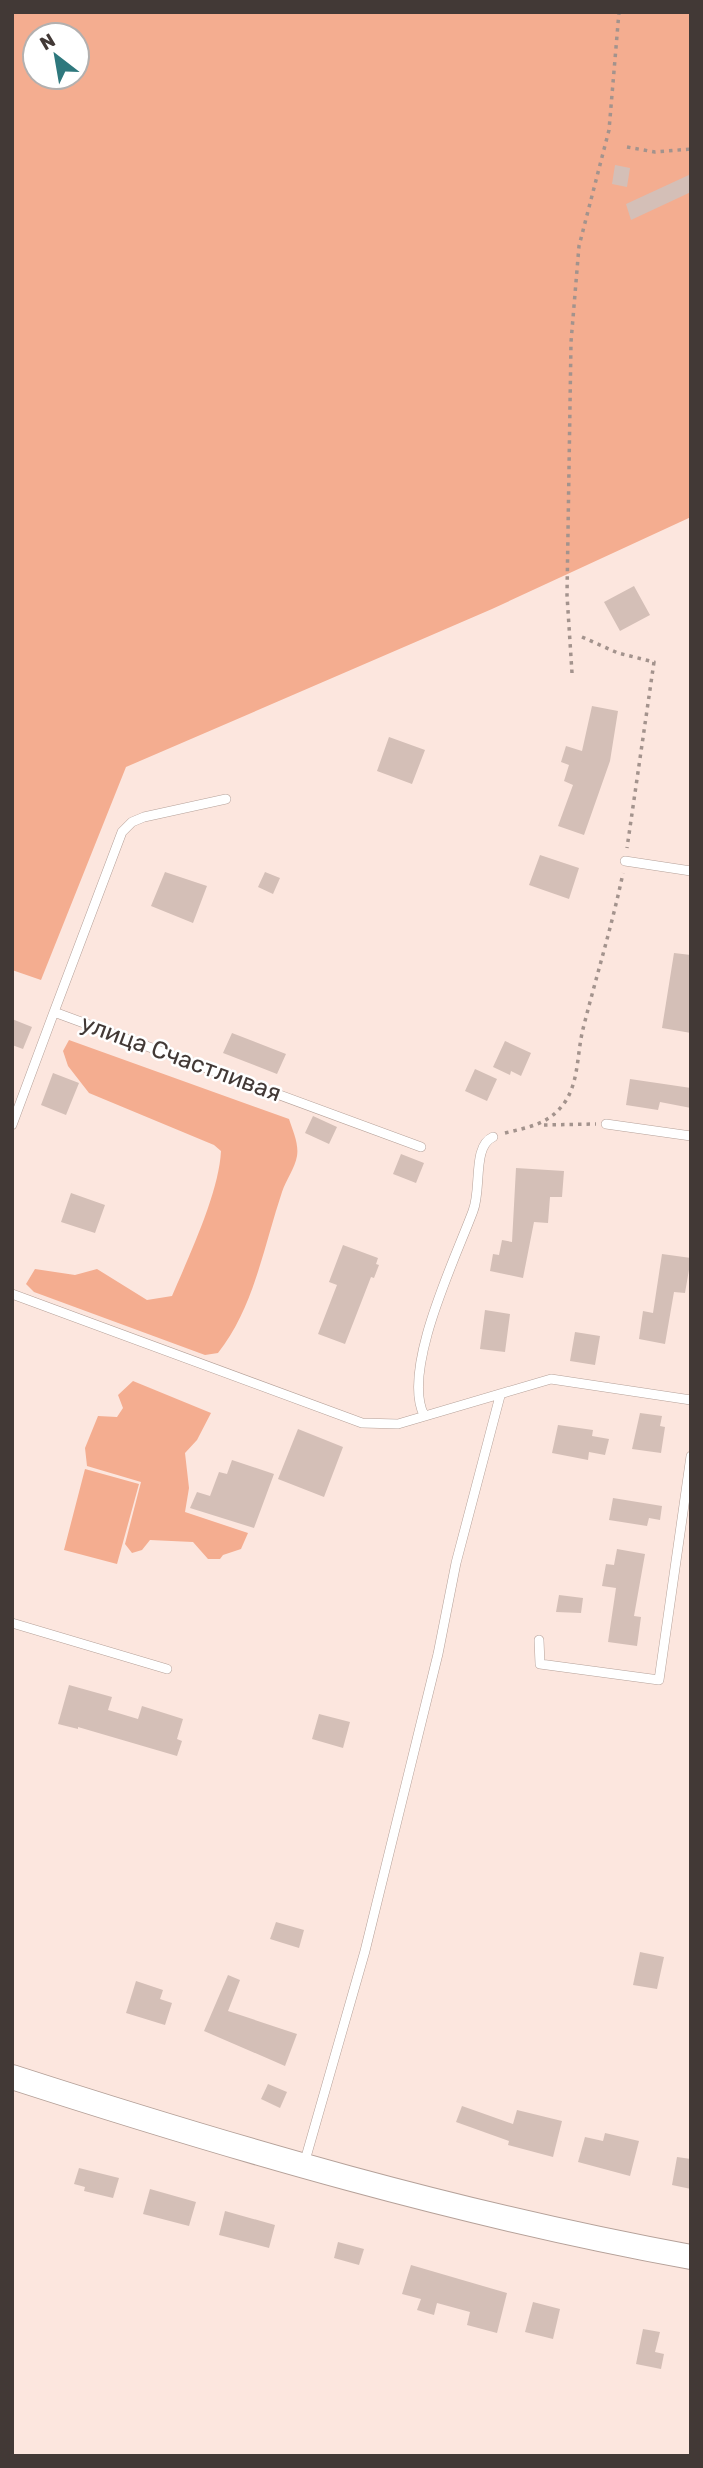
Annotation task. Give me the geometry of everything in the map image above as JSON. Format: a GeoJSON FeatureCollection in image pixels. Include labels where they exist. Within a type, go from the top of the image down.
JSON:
{"type":"FeatureCollection","features":[{"type":"Feature","properties":{"kind":"main road"},"geometry":{"type":"LineString","coordinates":[[12,2077],[304,2166],[492,2214],[691,2257]]}},
{"type":"Feature","properties":{"kind":"lane"},"geometry":{"type":"LineString","coordinates":[[54,1012],[122,832],[144,817],[226,799]]}},
{"type":"Feature","properties":{"kind":"lane"},"geometry":{"type":"LineString","coordinates":[[625,861],[691,871]]}},
{"type":"Feature","properties":{"kind":"lane","name":"улица Счастливая"},"geometry":{"type":"LineString","coordinates":[[12,1125],[54,1012],[421,1147]]}},
{"type":"Feature","properties":{"kind":"lane"},"geometry":{"type":"LineString","coordinates":[[606,1124],[691,1136]]}},
{"type":"Feature","properties":{"kind":"lane"},"geometry":{"type":"LineString","coordinates":[[424,1415],[417,1392],[422,1356],[437,1302],[475,1207],[480,1187],[480,1150],[484,1142],[493,1137]]}},
{"type":"Feature","properties":{"kind":"lane"},"geometry":{"type":"LineString","coordinates":[[12,1294],[362,1423],[392,1426],[500,1396],[535,1382],[568,1379],[691,1400]]}},
{"type":"Feature","properties":{"kind":"lane"},"geometry":{"type":"LineString","coordinates":[[304,2166],[368,1939],[438,1654],[462,1539],[500,1396]]}},
{"type":"Feature","properties":{"kind":"lane"},"geometry":{"type":"LineString","coordinates":[[539,1640],[540,1664],[659,1680],[691,1456]]}},
{"type":"Feature","properties":{"kind":"lane"},"geometry":{"type":"LineString","coordinates":[[12,1623],[167,1669]]}},
{"type":"Feature","properties":{"kind":"path"},"geometry":{"type":"LineString","coordinates":[[572,673],[567,595],[571,342],[579,246],[609,130],[619,12]]}},
{"type":"Feature","properties":{"kind":"path"},"geometry":{"type":"LineString","coordinates":[[627,147],[655,152],[691,149]]}},
{"type":"Feature","properties":{"kind":"path"},"geometry":{"type":"LineString","coordinates":[[538,1125],[557,1112],[570,1093],[582,1032],[610,936],[625,861],[654,662],[618,653],[582,637]]}},
{"type":"Feature","properties":{"kind":"path"},"geometry":{"type":"LineString","coordinates":[[493,1137],[538,1125],[606,1124]]}},
{"type":"Feature","properties":{"kind":"shaded area"},"geometry":{"type":"Polygon","coordinates":[[[12,12],[691,12],[691,517],[492,609],[126,767],[41,980],[12,970],[12,12]]]}},
{"type":"Feature","properties":{"kind":"shaded area"},"geometry":{"type":"Polygon","coordinates":[[[69,1040],[289,1119],[296,1142],[296,1160],[282,1192],[257,1276],[241,1316],[218,1353],[205,1355],[34,1292],[26,1284],[35,1269],[75,1275],[97,1269],[147,1300],[172,1296],[202,1224],[219,1168],[221,1151],[214,1145],[89,1093],[68,1066],[63,1051],[69,1040]]]}},
{"type":"Feature","properties":{"kind":"shaded area"},"geometry":{"type":"Polygon","coordinates":[[[133,1381],[211,1413],[197,1440],[185,1453],[189,1488],[185,1512],[248,1533],[241,1549],[223,1555],[220,1559],[208,1559],[193,1542],[150,1540],[142,1550],[132,1553],[125,1544],[141,1482],[87,1466],[85,1448],[98,1416],[117,1417],[123,1408],[118,1395],[133,1381]]]}},
{"type":"Feature","properties":{"kind":"shaded area"},"geometry":{"type":"Polygon","coordinates":[[[85,1469],[139,1484],[117,1564],[64,1550],[85,1469]]]}},
{"type":"Feature","properties":{"kind":"building"},"geometry":{"type":"Polygon","coordinates":[[[615,165],[630,168],[627,187],[612,184],[615,165]]]}},
{"type":"Feature","properties":{"kind":"building"},"geometry":{"type":"Polygon","coordinates":[[[691,174],[691,192],[631,220],[626,204],[691,174]]]}},
{"type":"Feature","properties":{"kind":"building"},"geometry":{"type":"Polygon","coordinates":[[[634,586],[650,615],[620,631],[604,602],[634,586]]]}},
{"type":"Feature","properties":{"kind":"building"},"geometry":{"type":"Polygon","coordinates":[[[592,706],[618,711],[610,761],[584,835],[558,826],[573,785],[564,781],[569,765],[561,762],[566,746],[582,751],[592,706]]]}},
{"type":"Feature","properties":{"kind":"building"},"geometry":{"type":"Polygon","coordinates":[[[389,737],[425,750],[412,784],[377,771],[389,737]]]}},
{"type":"Feature","properties":{"kind":"building"},"geometry":{"type":"Polygon","coordinates":[[[540,855],[579,868],[569,899],[529,885],[540,855]]]}},
{"type":"Feature","properties":{"kind":"building"},"geometry":{"type":"Polygon","coordinates":[[[165,872],[207,886],[193,923],[151,906],[165,872]]]}},
{"type":"Feature","properties":{"kind":"building"},"geometry":{"type":"Polygon","coordinates":[[[265,872],[280,878],[273,894],[258,887],[265,872]]]}},
{"type":"Feature","properties":{"kind":"building"},"geometry":{"type":"Polygon","coordinates":[[[674,953],[691,955],[691,1033],[662,1028],[674,953]]]}},
{"type":"Feature","properties":{"kind":"building"},"geometry":{"type":"Polygon","coordinates":[[[12,1019],[32,1027],[23,1049],[12,1045],[12,1019]]]}},
{"type":"Feature","properties":{"kind":"building"},"geometry":{"type":"Polygon","coordinates":[[[232,1033],[286,1054],[277,1074],[223,1053],[232,1033]]]}},
{"type":"Feature","properties":{"kind":"building"},"geometry":{"type":"Polygon","coordinates":[[[505,1041],[531,1053],[521,1076],[511,1071],[510,1075],[493,1067],[505,1041]]]}},
{"type":"Feature","properties":{"kind":"building"},"geometry":{"type":"Polygon","coordinates":[[[475,1069],[497,1079],[487,1101],[465,1091],[475,1069]]]}},
{"type":"Feature","properties":{"kind":"building"},"geometry":{"type":"Polygon","coordinates":[[[53,1073],[79,1083],[66,1115],[41,1105],[53,1073]]]}},
{"type":"Feature","properties":{"kind":"building"},"geometry":{"type":"Polygon","coordinates":[[[630,1079],[691,1088],[691,1108],[660,1102],[658,1110],[626,1105],[630,1079]]]}},
{"type":"Feature","properties":{"kind":"building"},"geometry":{"type":"Polygon","coordinates":[[[313,1116],[337,1127],[329,1144],[305,1133],[313,1116]]]}},
{"type":"Feature","properties":{"kind":"building"},"geometry":{"type":"Polygon","coordinates":[[[401,1154],[424,1163],[416,1183],[393,1174],[401,1154]]]}},
{"type":"Feature","properties":{"kind":"building"},"geometry":{"type":"Polygon","coordinates":[[[516,1168],[564,1171],[562,1197],[550,1197],[548,1223],[534,1222],[523,1278],[490,1271],[493,1254],[499,1255],[502,1240],[512,1242],[516,1168]]]}},
{"type":"Feature","properties":{"kind":"building"},"geometry":{"type":"Polygon","coordinates":[[[71,1193],[105,1205],[95,1233],[61,1222],[71,1193]]]}},
{"type":"Feature","properties":{"kind":"building"},"geometry":{"type":"Polygon","coordinates":[[[343,1245],[378,1258],[376,1264],[379,1265],[374,1278],[371,1277],[345,1344],[318,1334],[337,1285],[329,1282],[343,1245]]]}},
{"type":"Feature","properties":{"kind":"building"},"geometry":{"type":"Polygon","coordinates":[[[662,1254],[691,1258],[685,1293],[674,1292],[665,1344],[639,1339],[643,1311],[653,1313],[662,1254]]]}},
{"type":"Feature","properties":{"kind":"building"},"geometry":{"type":"Polygon","coordinates":[[[485,1310],[510,1314],[505,1352],[480,1349],[485,1310]]]}},
{"type":"Feature","properties":{"kind":"building"},"geometry":{"type":"Polygon","coordinates":[[[575,1332],[600,1336],[595,1365],[570,1361],[575,1332]]]}},
{"type":"Feature","properties":{"kind":"building"},"geometry":{"type":"Polygon","coordinates":[[[640,1413],[662,1416],[660,1426],[665,1427],[661,1453],[632,1449],[640,1413]]]}},
{"type":"Feature","properties":{"kind":"building"},"geometry":{"type":"Polygon","coordinates":[[[558,1425],[593,1430],[592,1436],[609,1439],[605,1455],[589,1452],[588,1460],[552,1453],[558,1425]]]}},
{"type":"Feature","properties":{"kind":"building"},"geometry":{"type":"Polygon","coordinates":[[[298,1429],[343,1447],[324,1497],[278,1479],[298,1429]]]}},
{"type":"Feature","properties":{"kind":"building"},"geometry":{"type":"Polygon","coordinates":[[[232,1460],[274,1474],[254,1528],[190,1508],[197,1492],[210,1496],[219,1472],[227,1474],[232,1460]]]}},
{"type":"Feature","properties":{"kind":"building"},"geometry":{"type":"Polygon","coordinates":[[[613,1498],[662,1506],[660,1520],[649,1518],[647,1526],[609,1520],[613,1498]]]}},
{"type":"Feature","properties":{"kind":"building"},"geometry":{"type":"Polygon","coordinates":[[[617,1549],[645,1554],[634,1616],[641,1617],[637,1646],[608,1642],[616,1588],[602,1586],[606,1564],[614,1565],[617,1549]]]}},
{"type":"Feature","properties":{"kind":"building"},"geometry":{"type":"Polygon","coordinates":[[[559,1595],[583,1598],[581,1613],[556,1612],[559,1595]]]}},
{"type":"Feature","properties":{"kind":"building"},"geometry":{"type":"Polygon","coordinates":[[[69,1685],[112,1697],[108,1710],[138,1719],[142,1706],[183,1719],[177,1739],[182,1741],[177,1756],[78,1727],[58,1724],[69,1685]]]}},
{"type":"Feature","properties":{"kind":"building"},"geometry":{"type":"Polygon","coordinates":[[[319,1714],[350,1722],[343,1748],[312,1739],[319,1714]]]}},
{"type":"Feature","properties":{"kind":"building"},"geometry":{"type":"Polygon","coordinates":[[[276,1922],[304,1930],[299,1948],[270,1939],[276,1922]]]}},
{"type":"Feature","properties":{"kind":"building"},"geometry":{"type":"Polygon","coordinates":[[[640,1952],[664,1957],[657,1989],[633,1985],[640,1952]]]}},
{"type":"Feature","properties":{"kind":"building"},"geometry":{"type":"Polygon","coordinates":[[[228,1975],[240,1980],[228,2011],[297,2034],[285,2066],[204,2031],[228,1975]]]}},
{"type":"Feature","properties":{"kind":"building"},"geometry":{"type":"Polygon","coordinates":[[[136,1981],[163,1990],[160,1999],[172,2003],[165,2025],[126,2013],[136,1981]]]}},
{"type":"Feature","properties":{"kind":"building"},"geometry":{"type":"Polygon","coordinates":[[[268,2084],[287,2092],[280,2108],[261,2099],[268,2084]]]}},
{"type":"Feature","properties":{"kind":"building"},"geometry":{"type":"Polygon","coordinates":[[[462,2106],[513,2124],[517,2110],[562,2121],[553,2157],[508,2145],[509,2141],[456,2122],[462,2106]]]}},
{"type":"Feature","properties":{"kind":"building"},"geometry":{"type":"Polygon","coordinates":[[[605,2133],[639,2141],[630,2176],[578,2162],[585,2137],[603,2141],[605,2133]]]}},
{"type":"Feature","properties":{"kind":"building"},"geometry":{"type":"Polygon","coordinates":[[[677,2157],[691,2159],[691,2189],[672,2185],[677,2157]]]}},
{"type":"Feature","properties":{"kind":"building"},"geometry":{"type":"Polygon","coordinates":[[[79,2168],[119,2178],[113,2198],[84,2191],[85,2187],[74,2184],[79,2168]]]}},
{"type":"Feature","properties":{"kind":"building"},"geometry":{"type":"Polygon","coordinates":[[[150,2189],[196,2202],[189,2226],[143,2214],[150,2189]]]}},
{"type":"Feature","properties":{"kind":"building"},"geometry":{"type":"Polygon","coordinates":[[[225,2211],[275,2225],[269,2248],[219,2235],[225,2211]]]}},
{"type":"Feature","properties":{"kind":"building"},"geometry":{"type":"Polygon","coordinates":[[[338,2242],[364,2249],[359,2265],[334,2258],[338,2242]]]}},
{"type":"Feature","properties":{"kind":"building"},"geometry":{"type":"Polygon","coordinates":[[[411,2265],[507,2293],[497,2333],[467,2325],[470,2312],[437,2303],[434,2315],[417,2310],[421,2299],[402,2294],[411,2265]]]}},
{"type":"Feature","properties":{"kind":"building"},"geometry":{"type":"Polygon","coordinates":[[[533,2302],[560,2309],[553,2339],[525,2332],[533,2302]]]}},
{"type":"Feature","properties":{"kind":"building"},"geometry":{"type":"Polygon","coordinates":[[[643,2329],[660,2332],[655,2352],[664,2354],[661,2369],[636,2364],[643,2329]]]}}]}
